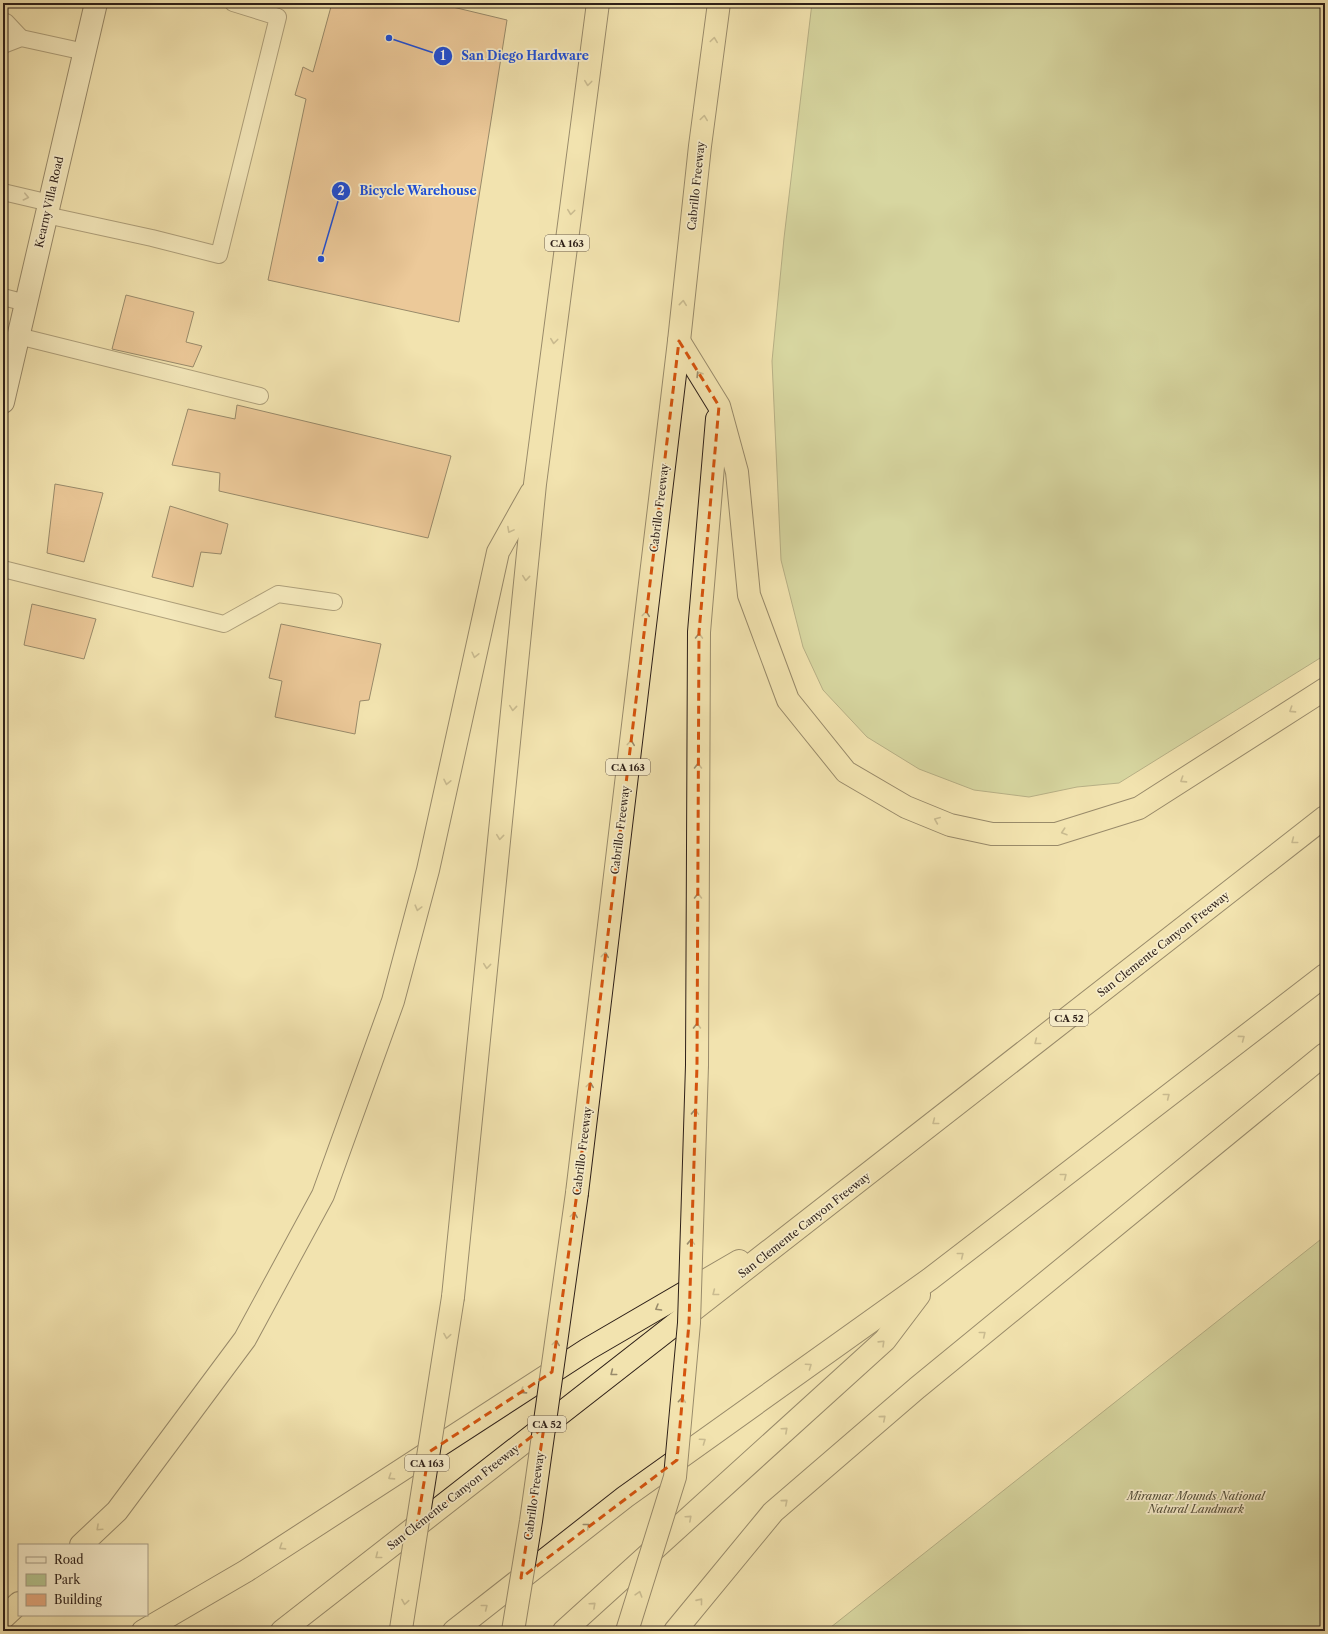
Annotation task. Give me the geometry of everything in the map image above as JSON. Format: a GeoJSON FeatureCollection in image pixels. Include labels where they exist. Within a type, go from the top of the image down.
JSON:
{"type":"FeatureCollection","features":[{"type":"Feature","properties":{"kind":"highway","name":"CA 163"},"geometry":{"type":"LineString","coordinates":[[401,1631],[454,1297],[536,484],[598,3]]}},
{"type":"Feature","properties":{"kind":"highway","name":"Cabrillo Freeway"},"geometry":{"type":"LineString","coordinates":[[512,1631],[531,1521],[577,1193],[679,341],[700,146],[719,3]]}},
{"type":"Feature","properties":{"kind":"highway"},"geometry":{"type":"LineString","coordinates":[[679,341],[718,406],[737,472],[749,595],[788,700],[846,772],[906,807],[950,825],[992,834],[1056,834],[1139,808],[1325,689]]}},
{"type":"Feature","properties":{"kind":"highway"},"geometry":{"type":"LineString","coordinates":[[627,1631],[675,1477],[688,1323],[696,1065],[699,632],[718,406]]}},
{"type":"Feature","properties":{"kind":"highway"},"geometry":{"type":"LineString","coordinates":[[82,1544],[117,1511],[245,1339],[323,1194],[394,1001],[428,870],[498,552],[536,484]]}},
{"type":"Feature","properties":{"kind":"highway","name":"San Clemente Canyon Freeway"},"geometry":{"type":"LineString","coordinates":[[282,1631],[1325,817]]}},
{"type":"Feature","properties":{"kind":"highway"},"geometry":{"type":"LineString","coordinates":[[454,1631],[625,1497],[930,1279],[1325,975]]}},
{"type":"Feature","properties":{"kind":"highway"},"geometry":{"type":"LineString","coordinates":[[675,1631],[773,1512],[917,1388],[1325,1054]]}},
{"type":"Feature","properties":{"kind":"highway"},"geometry":{"type":"LineString","coordinates":[[143,1631],[246,1571],[588,1349],[812,1218]]}},
{"type":"Feature","properties":{"kind":"highway"},"geometry":{"type":"LineString","coordinates":[[564,1631],[885,1340],[930,1279]]}},
{"type":"Feature","properties":{"kind":"highway"},"geometry":{"type":"LineString","coordinates":[[3,1618],[18,1604]]}},
{"type":"Feature","properties":{"kind":"main road","name":"Kearny Villa Road"},"geometry":{"type":"LineString","coordinates":[[3,402],[96,3]]}},
{"type":"Feature","properties":{"kind":"lane"},"geometry":{"type":"LineString","coordinates":[[3,192],[48,209],[219,255],[278,17],[233,3]]}},
{"type":"Feature","properties":{"kind":"lane"},"geometry":{"type":"LineString","coordinates":[[3,21],[6,22],[21,38]]}},
{"type":"Feature","properties":{"kind":"lane"},"geometry":{"type":"LineString","coordinates":[[3,45],[21,38],[85,52]]}},
{"type":"Feature","properties":{"kind":"lane"},"geometry":{"type":"LineString","coordinates":[[3,297],[26,303]]}},
{"type":"Feature","properties":{"kind":"lane"},"geometry":{"type":"LineString","coordinates":[[18,336],[260,396]]}},
{"type":"Feature","properties":{"kind":"lane"},"geometry":{"type":"LineString","coordinates":[[3,569],[224,624],[278,594],[334,602]]}},
{"type":"Feature","properties":{"kind":"highlighted area"},"geometry":{"type":"Polygon","coordinates":[[[679,341],[719,406],[699,632],[697,1065],[689,1323],[677,1460],[521,1578],[544,1427],[417,1525],[429,1452],[552,1372],[577,1193],[679,341]]]}},
{"type":"Feature","properties":{"kind":"green space"},"geometry":{"type":"Polygon","coordinates":[[[812,3],[1325,3],[1325,655],[1119,783],[1077,787],[1029,797],[974,790],[919,769],[867,737],[823,690],[803,647],[781,560],[772,361],[784,238],[812,3]]]}},
{"type":"Feature","properties":{"kind":"green space","name":"Miramar Mounds National Natural Landmark"},"geometry":{"type":"Polygon","coordinates":[[[1325,1236],[1325,1631],[826,1631],[1325,1236]]]}},
{"type":"Feature","properties":{"kind":"building"},"geometry":{"type":"Polygon","coordinates":[[[332,3],[436,3],[507,20],[459,322],[268,280],[306,99],[295,95],[303,67],[313,72],[332,3]]]}},
{"type":"Feature","properties":{"kind":"building"},"geometry":{"type":"Polygon","coordinates":[[[126,295],[194,312],[186,342],[202,346],[193,367],[112,349],[126,295]]]}},
{"type":"Feature","properties":{"kind":"building"},"geometry":{"type":"Polygon","coordinates":[[[237,405],[451,456],[428,538],[219,491],[220,473],[172,465],[188,409],[235,419],[237,405]]]}},
{"type":"Feature","properties":{"kind":"building"},"geometry":{"type":"Polygon","coordinates":[[[55,484],[103,493],[84,562],[47,553],[55,484]]]}},
{"type":"Feature","properties":{"kind":"building"},"geometry":{"type":"Polygon","coordinates":[[[170,506],[228,524],[221,554],[201,552],[193,587],[152,577],[170,506]]]}},
{"type":"Feature","properties":{"kind":"building"},"geometry":{"type":"Polygon","coordinates":[[[32,604],[96,619],[84,659],[24,645],[32,604]]]}},
{"type":"Feature","properties":{"kind":"building"},"geometry":{"type":"Polygon","coordinates":[[[281,624],[381,644],[369,700],[360,701],[355,734],[275,717],[282,681],[269,678],[281,624]]]}},
{"type":"Feature","properties":{"kind":"place","name":"San Diego Hardware"},"geometry":{"type":"Point","coordinates":[389,38]}},
{"type":"Feature","properties":{"kind":"place","name":"Bicycle Warehouse"},"geometry":{"type":"Point","coordinates":[321,259]}}]}
